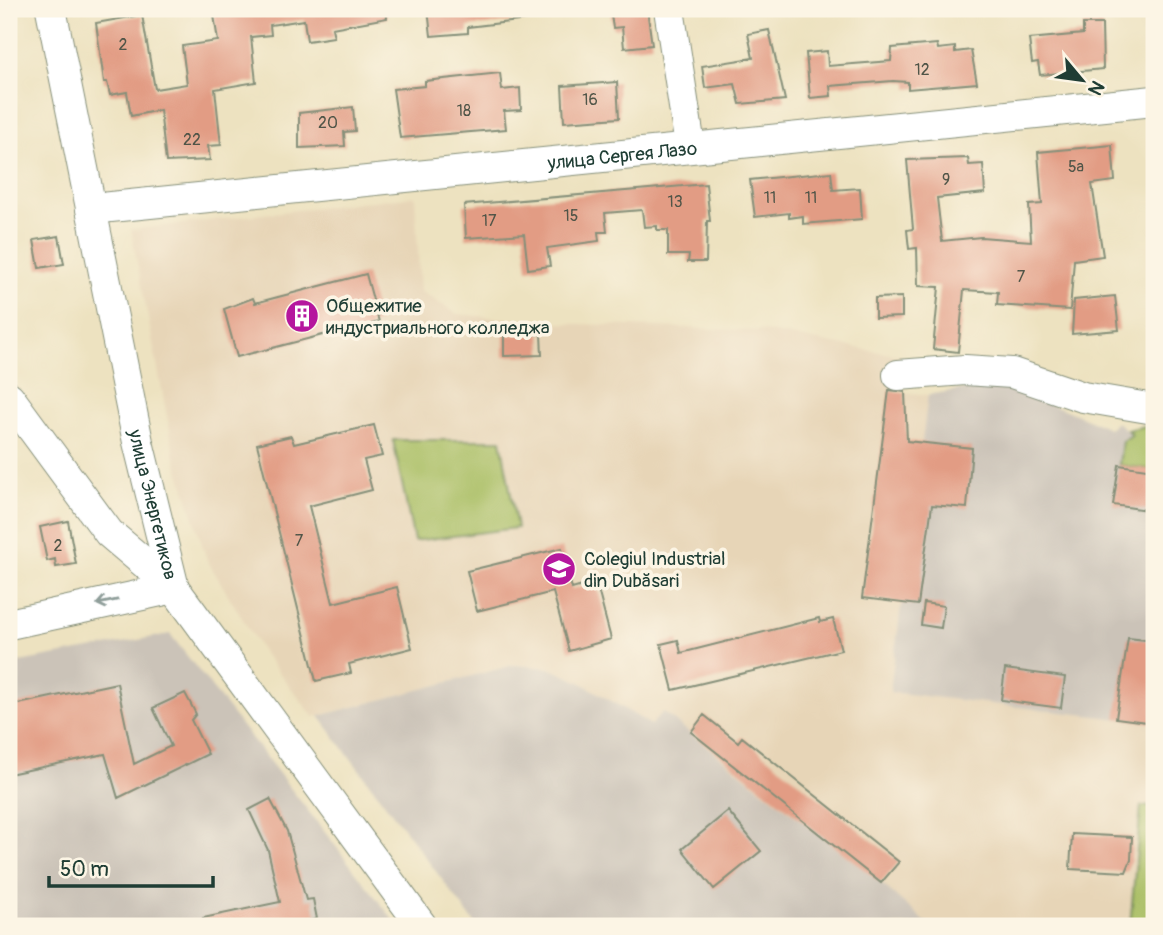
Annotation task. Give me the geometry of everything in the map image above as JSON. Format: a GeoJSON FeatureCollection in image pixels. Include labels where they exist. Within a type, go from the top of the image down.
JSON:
{"type":"FeatureCollection","features":[{"type":"Feature","properties":{"kind":"street","name":"улица Энергетиков"},"geometry":{"type":"LineString","coordinates":[[51,9],[138,442],[174,588],[422,926]]}},
{"type":"Feature","properties":{"kind":"street"},"geometry":{"type":"LineString","coordinates":[[669,9],[690,146]]}},
{"type":"Feature","properties":{"kind":"street","name":"улица Сергея Лазо"},"geometry":{"type":"LineString","coordinates":[[91,209],[690,146],[1154,101]]}},
{"type":"Feature","properties":{"kind":"street"},"geometry":{"type":"LineString","coordinates":[[898,375],[965,370],[1012,373],[1083,397],[1154,409]]}},
{"type":"Feature","properties":{"kind":"street"},"geometry":{"type":"LineString","coordinates":[[9,397],[22,436],[109,533],[174,588]]}},
{"type":"Feature","properties":{"kind":"street"},"geometry":{"type":"LineString","coordinates":[[9,624],[174,588]]}},
{"type":"Feature","properties":{"kind":"shaded area","name":"Colegiul Industrial din Dubăsari"},"geometry":{"type":"Polygon","coordinates":[[[415,196],[420,291],[457,314],[551,323],[763,331],[901,356],[895,391],[928,395],[890,692],[1154,723],[1154,807],[1141,807],[1130,926],[930,926],[881,883],[663,712],[652,726],[580,682],[549,668],[514,665],[314,717],[262,651],[207,560],[175,457],[131,230],[415,196]]]}},
{"type":"Feature","properties":{"kind":"shaded area"},"geometry":{"type":"Polygon","coordinates":[[[1000,383],[1109,428],[1117,422],[1132,435],[1154,470],[1154,723],[890,692],[928,395],[1000,383]]]}},
{"type":"Feature","properties":{"kind":"shaded area"},"geometry":{"type":"Polygon","coordinates":[[[170,634],[398,926],[9,926],[9,664],[170,634]]]}},
{"type":"Feature","properties":{"kind":"shaded area"},"geometry":{"type":"Polygon","coordinates":[[[514,665],[549,668],[580,682],[651,725],[663,712],[881,883],[930,926],[477,926],[319,716],[514,665]]]}},
{"type":"Feature","properties":{"kind":"green space"},"geometry":{"type":"Polygon","coordinates":[[[1154,424],[1154,470],[1119,465],[1122,441],[1132,435],[1127,430],[1154,424]]]}},
{"type":"Feature","properties":{"kind":"green space"},"geometry":{"type":"Polygon","coordinates":[[[393,440],[501,440],[517,528],[414,541],[393,440]]]}},
{"type":"Feature","properties":{"kind":"green space"},"geometry":{"type":"Polygon","coordinates":[[[1141,806],[1154,807],[1154,926],[1130,926],[1141,806]]]}},
{"type":"Feature","properties":{"kind":"building"},"geometry":{"type":"Polygon","coordinates":[[[213,9],[386,9],[387,18],[332,28],[334,37],[307,41],[304,20],[270,25],[271,35],[251,37],[256,82],[215,89],[221,145],[208,146],[210,160],[166,162],[160,110],[131,116],[127,92],[110,95],[107,82],[104,82],[96,23],[142,15],[155,89],[187,84],[182,46],[218,41],[213,9]]]}},
{"type":"Feature","properties":{"kind":"building"},"geometry":{"type":"Polygon","coordinates":[[[428,9],[525,9],[526,20],[468,27],[468,33],[431,36],[428,9]]]}},
{"type":"Feature","properties":{"kind":"building"},"geometry":{"type":"Polygon","coordinates":[[[610,9],[647,9],[652,45],[624,48],[622,27],[613,28],[610,9]]]}},
{"type":"Feature","properties":{"kind":"building"},"geometry":{"type":"Polygon","coordinates":[[[1083,24],[1102,24],[1103,69],[1040,75],[1038,62],[1032,63],[1029,39],[1083,34],[1083,24]]]}},
{"type":"Feature","properties":{"kind":"building"},"geometry":{"type":"Polygon","coordinates":[[[769,30],[785,100],[740,104],[735,84],[705,88],[702,66],[753,58],[748,34],[769,30]]]}},
{"type":"Feature","properties":{"kind":"building"},"geometry":{"type":"Polygon","coordinates":[[[937,44],[938,49],[955,47],[955,52],[971,50],[977,83],[908,89],[908,82],[893,81],[830,86],[831,96],[810,98],[806,53],[827,51],[828,66],[891,61],[892,48],[937,44]]]}},
{"type":"Feature","properties":{"kind":"building"},"geometry":{"type":"Polygon","coordinates":[[[500,73],[502,90],[520,88],[521,110],[504,111],[506,129],[400,138],[393,89],[425,86],[425,81],[500,73]]]}},
{"type":"Feature","properties":{"kind":"building"},"geometry":{"type":"Polygon","coordinates":[[[617,82],[619,118],[564,122],[562,86],[617,82]]]}},
{"type":"Feature","properties":{"kind":"building"},"geometry":{"type":"Polygon","coordinates":[[[353,107],[355,131],[344,132],[345,146],[299,148],[299,113],[353,107]]]}},
{"type":"Feature","properties":{"kind":"building"},"geometry":{"type":"Polygon","coordinates":[[[1112,145],[1115,181],[1092,184],[1103,256],[1074,260],[1070,310],[997,305],[998,292],[964,290],[958,352],[933,349],[939,287],[918,286],[917,248],[909,249],[907,230],[913,229],[907,160],[968,158],[969,165],[983,164],[985,193],[937,198],[942,241],[981,237],[1031,241],[1029,205],[1042,204],[1038,152],[1112,145]]]}},
{"type":"Feature","properties":{"kind":"building"},"geometry":{"type":"Polygon","coordinates":[[[831,172],[833,190],[860,188],[862,219],[803,224],[803,216],[789,218],[789,213],[755,217],[750,180],[831,172]]]}},
{"type":"Feature","properties":{"kind":"building"},"geometry":{"type":"Polygon","coordinates":[[[706,184],[710,221],[707,221],[706,262],[688,262],[689,255],[668,255],[668,230],[657,230],[657,226],[644,227],[642,210],[605,213],[607,232],[598,232],[599,241],[547,248],[550,266],[528,269],[524,234],[466,238],[464,205],[706,184]]]}},
{"type":"Feature","properties":{"kind":"building"},"geometry":{"type":"Polygon","coordinates":[[[59,236],[64,264],[39,268],[34,240],[59,236]]]}},
{"type":"Feature","properties":{"kind":"building","name":"Общежитие индустриального колледжа"},"geometry":{"type":"Polygon","coordinates":[[[366,274],[379,322],[369,325],[370,329],[348,335],[346,329],[237,357],[224,309],[253,298],[255,303],[366,274]]]}},
{"type":"Feature","properties":{"kind":"building"},"geometry":{"type":"Polygon","coordinates":[[[1115,296],[1119,330],[1072,334],[1074,300],[1115,296]]]}},
{"type":"Feature","properties":{"kind":"building"},"geometry":{"type":"Polygon","coordinates":[[[902,297],[902,317],[875,318],[875,298],[902,297]]]}},
{"type":"Feature","properties":{"kind":"building"},"geometry":{"type":"Polygon","coordinates":[[[541,334],[542,355],[504,356],[504,335],[541,334]]]}},
{"type":"Feature","properties":{"kind":"building"},"geometry":{"type":"Polygon","coordinates":[[[889,390],[905,392],[907,441],[972,448],[967,508],[932,505],[918,605],[862,598],[889,390]]]}},
{"type":"Feature","properties":{"kind":"building"},"geometry":{"type":"Polygon","coordinates":[[[374,425],[382,456],[364,460],[372,490],[309,506],[333,603],[397,587],[412,648],[349,664],[351,673],[316,681],[257,444],[291,436],[294,444],[374,425]]]}},
{"type":"Feature","properties":{"kind":"building"},"geometry":{"type":"Polygon","coordinates":[[[1119,465],[1154,470],[1154,511],[1113,505],[1119,465]]]}},
{"type":"Feature","properties":{"kind":"building"},"geometry":{"type":"Polygon","coordinates":[[[68,521],[76,564],[56,567],[55,559],[47,561],[40,527],[68,521]]]}},
{"type":"Feature","properties":{"kind":"building"},"geometry":{"type":"Polygon","coordinates":[[[562,548],[572,589],[596,582],[611,639],[569,651],[553,592],[477,611],[467,571],[562,548]]]}},
{"type":"Feature","properties":{"kind":"building"},"geometry":{"type":"Polygon","coordinates":[[[924,603],[944,606],[941,628],[921,625],[924,603]]]}},
{"type":"Feature","properties":{"kind":"building"},"geometry":{"type":"Polygon","coordinates":[[[819,618],[820,622],[833,619],[841,650],[673,690],[661,644],[678,640],[681,653],[819,618]]]}},
{"type":"Feature","properties":{"kind":"building"},"geometry":{"type":"Polygon","coordinates":[[[1128,638],[1154,641],[1154,723],[1116,718],[1128,638]]]}},
{"type":"Feature","properties":{"kind":"building"},"geometry":{"type":"Polygon","coordinates":[[[1005,669],[1065,677],[1061,708],[1001,700],[1005,669]]]}},
{"type":"Feature","properties":{"kind":"building"},"geometry":{"type":"Polygon","coordinates":[[[117,683],[134,764],[171,746],[153,708],[185,693],[196,714],[191,720],[208,754],[118,798],[105,754],[9,774],[9,706],[117,683]]]}},
{"type":"Feature","properties":{"kind":"building"},"geometry":{"type":"Polygon","coordinates":[[[704,715],[738,742],[742,737],[899,862],[881,883],[691,732],[704,715]]]}},
{"type":"Feature","properties":{"kind":"building"},"geometry":{"type":"Polygon","coordinates":[[[270,799],[287,831],[306,900],[313,899],[317,919],[283,926],[204,926],[203,918],[280,902],[268,850],[249,810],[270,799]]]}},
{"type":"Feature","properties":{"kind":"building"},"geometry":{"type":"Polygon","coordinates":[[[728,811],[761,851],[714,889],[682,849],[728,811]]]}},
{"type":"Feature","properties":{"kind":"building"},"geometry":{"type":"Polygon","coordinates":[[[1072,834],[1132,837],[1131,860],[1126,872],[1070,869],[1072,834]]]}},
{"type":"Feature","properties":{"kind":"place","name":"Общежитие индустриального колледжа"},"geometry":{"type":"Point","coordinates":[302,316]}},
{"type":"Feature","properties":{"kind":"place","name":"Colegiul Industrial din Dubăsari"},"geometry":{"type":"Point","coordinates":[559,569]}}]}
